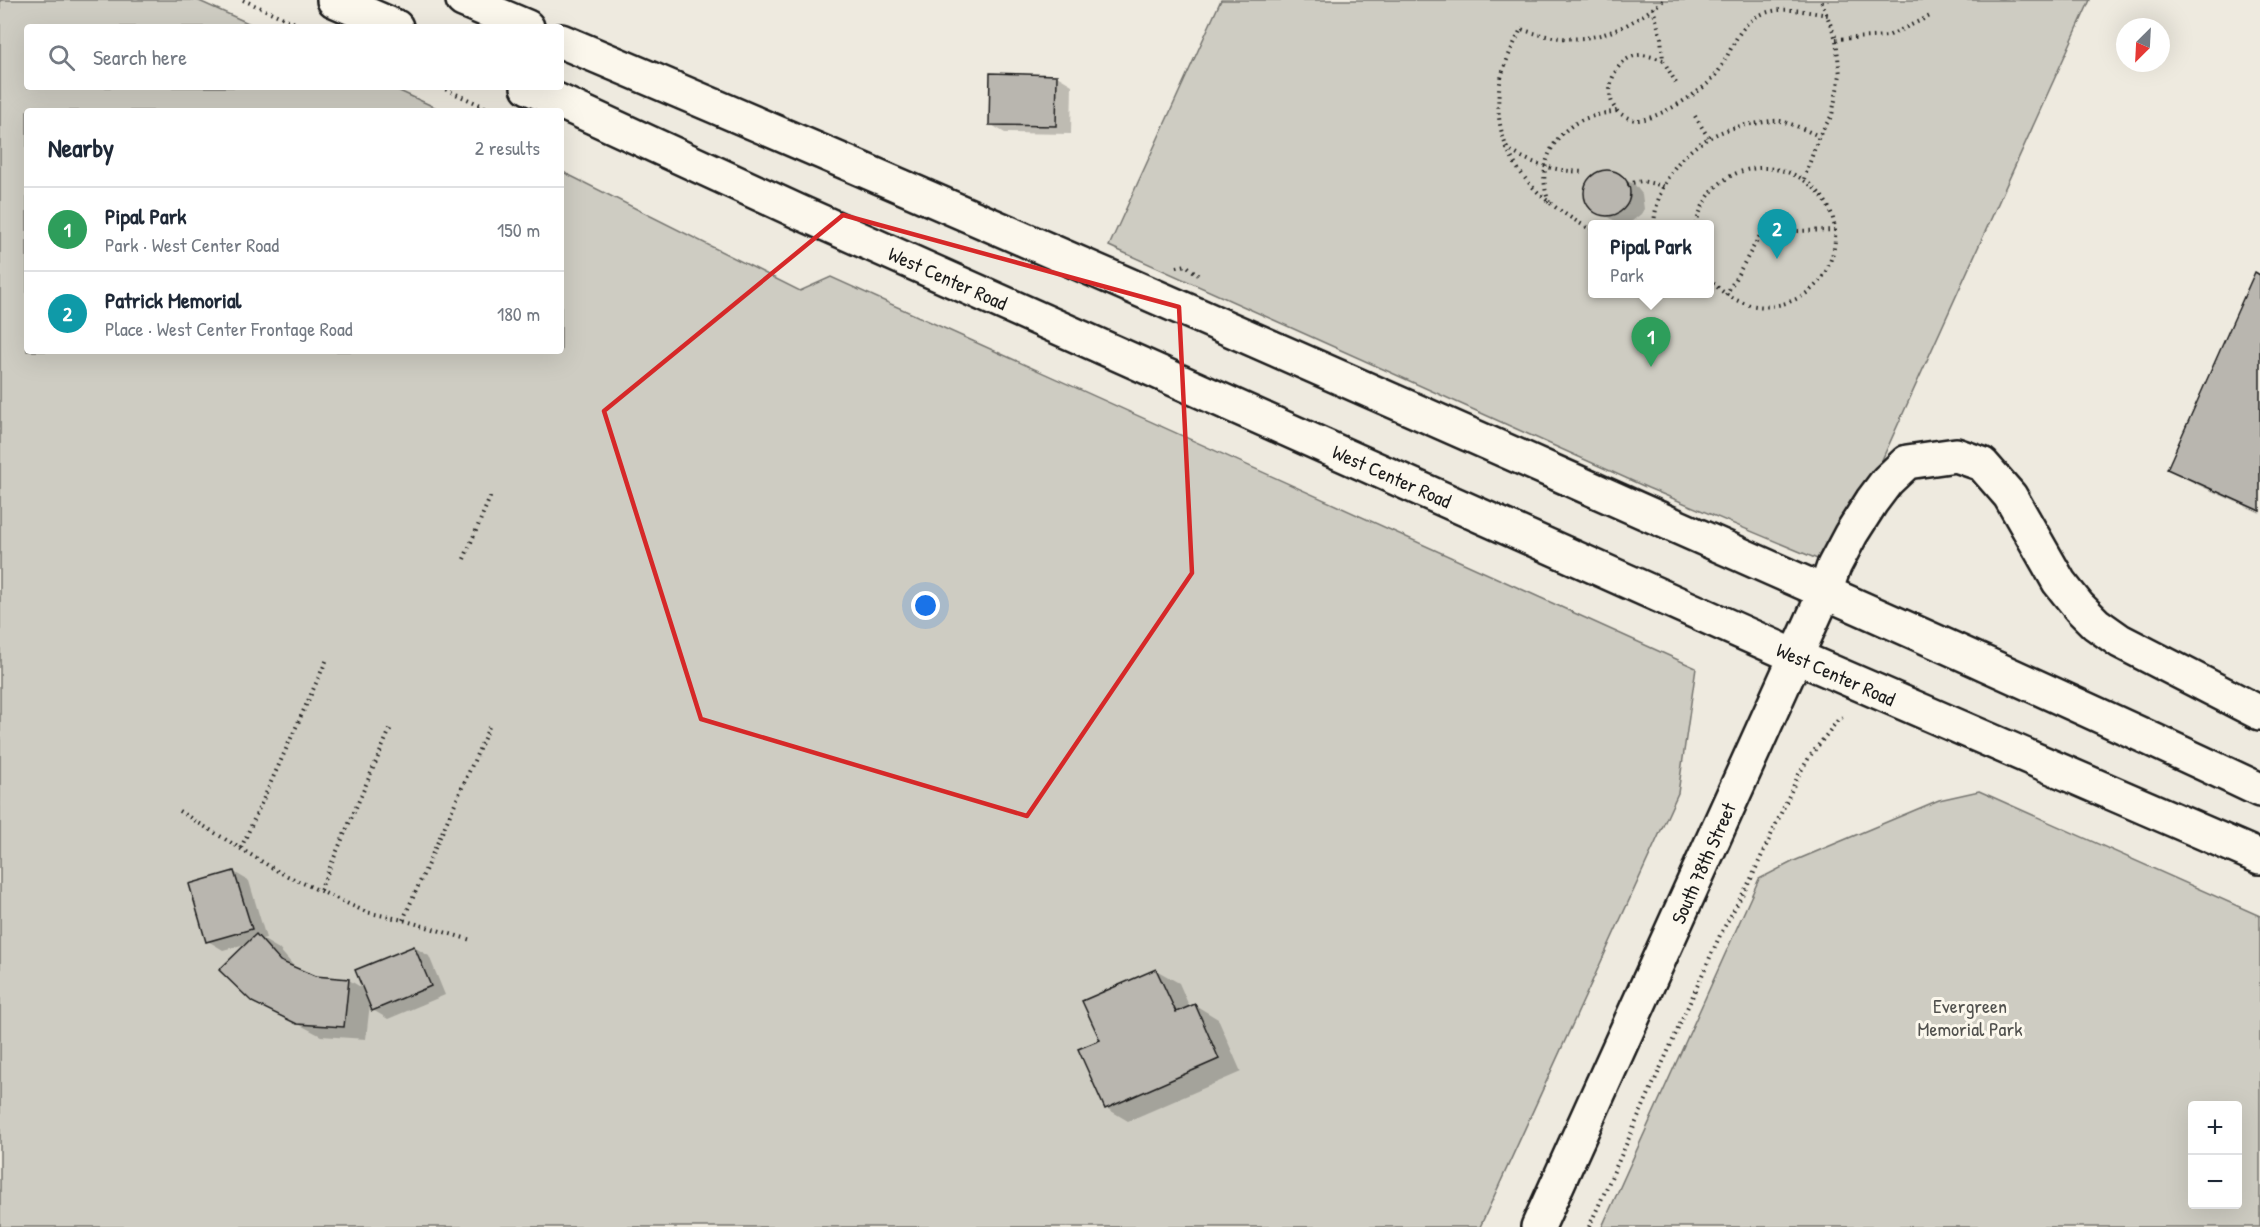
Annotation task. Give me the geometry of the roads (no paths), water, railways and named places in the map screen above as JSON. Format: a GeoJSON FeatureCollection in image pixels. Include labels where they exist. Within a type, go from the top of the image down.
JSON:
{"type":"FeatureCollection","features":[{"type":"Feature","properties":{"kind":"main road"},"geometry":{"type":"LineString","coordinates":[[334,0],[389,24]]}},
{"type":"Feature","properties":{"kind":"main road"},"geometry":{"type":"LineString","coordinates":[[463,0],[520,24]]}},
{"type":"Feature","properties":{"kind":"main road"},"geometry":{"type":"LineString","coordinates":[[564,42],[1194,312],[1825,592],[2260,790]]}},
{"type":"Feature","properties":{"kind":"main road","name":"West Center Road"},"geometry":{"type":"LineString","coordinates":[[535,90],[797,211],[1795,656],[2260,857]]}},
{"type":"Feature","properties":{"kind":"main road","name":"South 78th Street"},"geometry":{"type":"LineString","coordinates":[[1538,1227],[1825,592],[1834,566],[1872,501],[1887,481],[1907,462],[1956,455],[1983,464],[2010,496],[2059,582],[2096,624],[2120,641],[2260,712]]}},
{"type":"Feature","properties":{"kind":"place","name":"Patrick Memorial"},"geometry":{"type":"Point","coordinates":[1777,259]}},
{"type":"Feature","properties":{"kind":"place","name":"Pipal Park"},"geometry":{"type":"Point","coordinates":[1651,367]}},
{"type":"Feature","properties":{"kind":"park label","name":"Evergreen Memorial Park"},"geometry":{"type":"Point","coordinates":[1970,1016]}}]}
